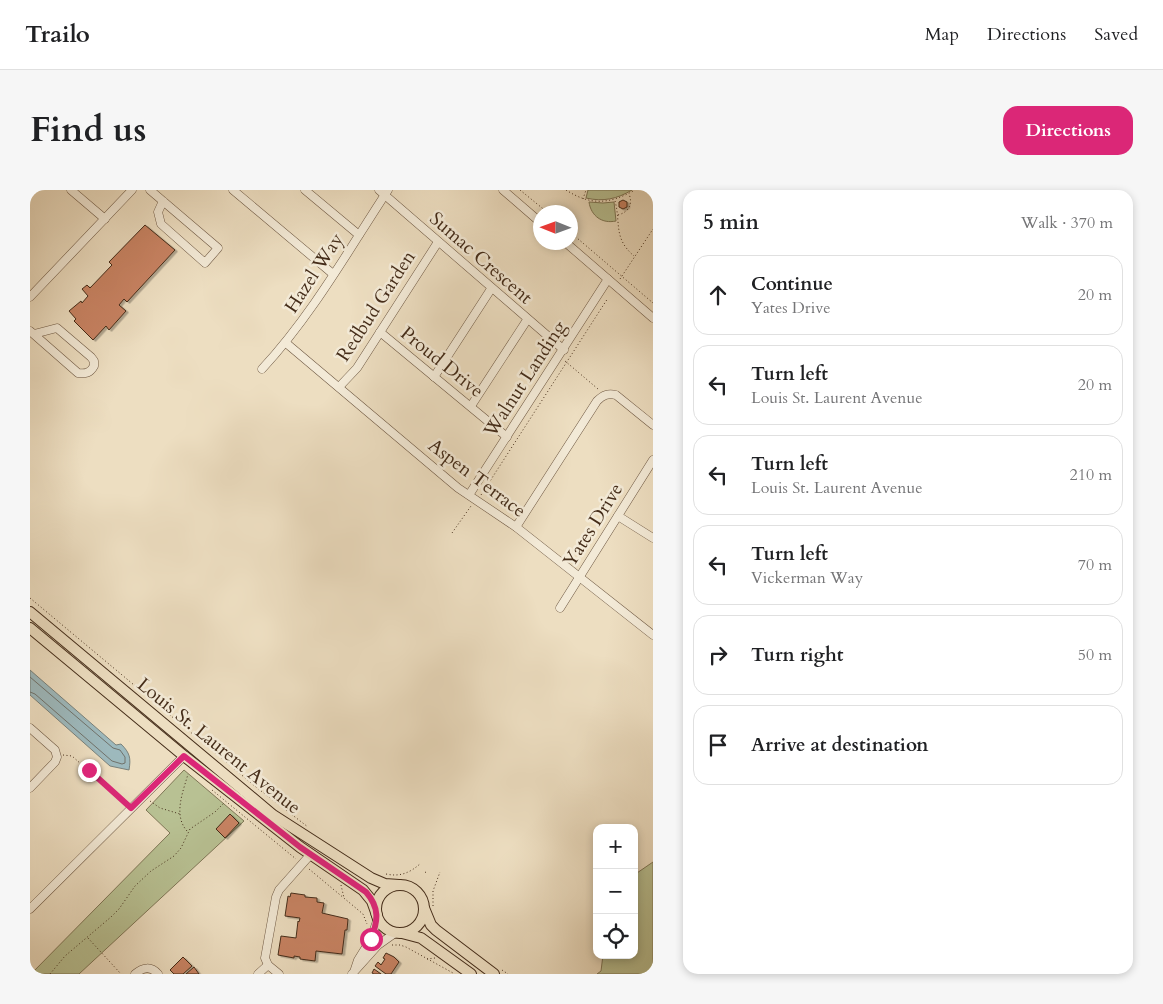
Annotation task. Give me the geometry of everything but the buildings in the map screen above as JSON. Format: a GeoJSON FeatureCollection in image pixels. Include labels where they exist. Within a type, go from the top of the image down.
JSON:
{"type":"FeatureCollection","features":[{"type":"Feature","properties":{"kind":"main road","name":"Louis St. Laurent Avenue"},"geometry":{"type":"LineString","coordinates":[[30,612],[273,815],[371,878],[385,884],[400,885]]}},
{"type":"Feature","properties":{"kind":"main road","name":"Louis St. Laurent Avenue"},"geometry":{"type":"LineString","coordinates":[[30,628],[184,756],[311,854],[366,892],[378,916]]}},
{"type":"Feature","properties":{"kind":"main road"},"geometry":{"type":"LineString","coordinates":[[471,974],[421,938],[398,933],[386,928],[378,916],[377,903],[383,893],[400,885],[416,891],[429,909],[431,925],[436,930],[497,971]]}},
{"type":"Feature","properties":{"kind":"main road"},"geometry":{"type":"LineString","coordinates":[[398,933],[408,932],[420,922],[429,909]]}},
{"type":"Feature","properties":{"kind":"street"},"geometry":{"type":"LineString","coordinates":[[71,190],[104,219]]}},
{"type":"Feature","properties":{"kind":"street"},"geometry":{"type":"LineString","coordinates":[[30,297],[132,190]]}},
{"type":"Feature","properties":{"kind":"street"},"geometry":{"type":"LineString","coordinates":[[150,190],[164,201],[218,248],[205,262],[161,224],[158,212],[164,201]]}},
{"type":"Feature","properties":{"kind":"street"},"geometry":{"type":"LineString","coordinates":[[306,190],[359,234]]}},
{"type":"Feature","properties":{"kind":"street"},"geometry":{"type":"LineString","coordinates":[[503,190],[533,216]]}},
{"type":"Feature","properties":{"kind":"street"},"geometry":{"type":"LineString","coordinates":[[237,191],[334,274]]}},
{"type":"Feature","properties":{"kind":"street","name":"Hazel Way"},"geometry":{"type":"LineString","coordinates":[[262,369],[286,343],[305,318],[384,192]]}},
{"type":"Feature","properties":{"kind":"street","name":"Sumac Crescent"},"geometry":{"type":"LineString","coordinates":[[384,192],[563,354]]}},
{"type":"Feature","properties":{"kind":"street","name":"Redbud Garden"},"geometry":{"type":"LineString","coordinates":[[339,387],[357,368],[438,242]]}},
{"type":"Feature","properties":{"kind":"street"},"geometry":{"type":"LineString","coordinates":[[574,250],[653,318]]}},
{"type":"Feature","properties":{"kind":"street","name":"Walnut Landing"},"geometry":{"type":"LineString","coordinates":[[469,495],[563,354],[608,279]]}},
{"type":"Feature","properties":{"kind":"street"},"geometry":{"type":"LineString","coordinates":[[434,377],[491,289]]}},
{"type":"Feature","properties":{"kind":"street"},"geometry":{"type":"LineString","coordinates":[[471,406],[527,320]]}},
{"type":"Feature","properties":{"kind":"street"},"geometry":{"type":"LineString","coordinates":[[57,328],[91,357],[94,361],[94,366],[90,372],[78,373],[32,333],[57,328]]}},
{"type":"Feature","properties":{"kind":"street","name":"Proud Drive"},"geometry":{"type":"LineString","coordinates":[[380,332],[507,437]]}},
{"type":"Feature","properties":{"kind":"street","name":"Aspen Terrace"},"geometry":{"type":"LineString","coordinates":[[286,343],[458,488],[516,527],[653,634]]}},
{"type":"Feature","properties":{"kind":"street"},"geometry":{"type":"LineString","coordinates":[[516,527],[597,401],[603,396],[616,395],[653,425]]}},
{"type":"Feature","properties":{"kind":"street","name":"Yates Drive"},"geometry":{"type":"LineString","coordinates":[[560,608],[653,460]]}},
{"type":"Feature","properties":{"kind":"street"},"geometry":{"type":"LineString","coordinates":[[618,516],[653,538]]}},
{"type":"Feature","properties":{"kind":"street"},"geometry":{"type":"LineString","coordinates":[[30,728],[57,754],[55,762],[30,788]]}},
{"type":"Feature","properties":{"kind":"street"},"geometry":{"type":"LineString","coordinates":[[30,909],[184,756]]}},
{"type":"Feature","properties":{"kind":"street"},"geometry":{"type":"LineString","coordinates":[[279,974],[268,965],[266,954],[276,897],[311,854]]}},
{"type":"Feature","properties":{"kind":"street"},"geometry":{"type":"LineString","coordinates":[[353,972],[371,939],[378,916]]}},
{"type":"Feature","properties":{"kind":"street"},"geometry":{"type":"LineString","coordinates":[[353,972],[378,945],[398,933]]}},
{"type":"Feature","properties":{"kind":"street"},"geometry":{"type":"LineString","coordinates":[[258,974],[268,965]]}},
{"type":"Feature","properties":{"kind":"street"},"geometry":{"type":"LineString","coordinates":[[135,974],[146,968],[158,974]]}},
{"type":"Feature","properties":{"kind":"path"},"geometry":{"type":"LineString","coordinates":[[520,190],[538,205]]}},
{"type":"Feature","properties":{"kind":"path"},"geometry":{"type":"LineString","coordinates":[[566,190],[583,199],[594,201],[615,200],[635,190]]}},
{"type":"Feature","properties":{"kind":"path"},"geometry":{"type":"LineString","coordinates":[[583,199],[586,190]]}},
{"type":"Feature","properties":{"kind":"path"},"geometry":{"type":"LineString","coordinates":[[617,215],[622,214],[629,208],[631,201],[629,193]]}},
{"type":"Feature","properties":{"kind":"path"},"geometry":{"type":"LineString","coordinates":[[615,200],[619,236],[626,248],[635,257]]}},
{"type":"Feature","properties":{"kind":"path"},"geometry":{"type":"LineString","coordinates":[[616,286],[653,229]]}},
{"type":"Feature","properties":{"kind":"path"},"geometry":{"type":"LineString","coordinates":[[578,239],[653,303]]}},
{"type":"Feature","properties":{"kind":"path"},"geometry":{"type":"LineString","coordinates":[[480,496],[608,298]]}},
{"type":"Feature","properties":{"kind":"path"},"geometry":{"type":"LineString","coordinates":[[563,354],[568,362],[598,389],[603,396]]}},
{"type":"Feature","properties":{"kind":"path"},"geometry":{"type":"LineString","coordinates":[[452,533],[472,504]]}},
{"type":"Feature","properties":{"kind":"path"},"geometry":{"type":"LineString","coordinates":[[30,598],[256,787],[309,827]]}},
{"type":"Feature","properties":{"kind":"path"},"geometry":{"type":"LineString","coordinates":[[57,754],[72,756],[131,808]]}},
{"type":"Feature","properties":{"kind":"path"},"geometry":{"type":"LineString","coordinates":[[188,774],[180,814],[181,821],[188,831]]}},
{"type":"Feature","properties":{"kind":"path"},"geometry":{"type":"LineString","coordinates":[[144,795],[155,806],[180,814]]}},
{"type":"Feature","properties":{"kind":"path"},"geometry":{"type":"LineString","coordinates":[[50,974],[65,956],[88,938],[119,909],[135,886],[151,871],[174,856],[181,848],[188,831],[216,812],[226,801]]}},
{"type":"Feature","properties":{"kind":"path"},"geometry":{"type":"LineString","coordinates":[[382,874],[401,875],[414,869],[421,863]]}},
{"type":"Feature","properties":{"kind":"path"},"geometry":{"type":"LineString","coordinates":[[429,909],[433,890],[440,872]]}},
{"type":"Feature","properties":{"kind":"path"},"geometry":{"type":"LineString","coordinates":[[88,938],[121,974]]}},
{"type":"Feature","properties":{"kind":"path"},"geometry":{"type":"LineString","coordinates":[[387,947],[400,945],[447,971],[457,974]]}},
{"type":"Feature","properties":{"kind":"path"},"geometry":{"type":"LineString","coordinates":[[497,971],[508,974]]}},
{"type":"Feature","properties":{"kind":"green space"},"geometry":{"type":"Polygon","coordinates":[[[588,190],[632,190],[615,198],[598,200],[586,198],[588,190]]]}},
{"type":"Feature","properties":{"kind":"green space"},"geometry":{"type":"Polygon","coordinates":[[[589,202],[614,202],[616,221],[611,222],[598,218],[592,211],[589,202]]]}},
{"type":"Feature","properties":{"kind":"green space"},"geometry":{"type":"Polygon","coordinates":[[[184,770],[244,821],[79,974],[31,974],[170,833],[146,810],[184,770]]]}},
{"type":"Feature","properties":{"kind":"green space"},"geometry":{"type":"Polygon","coordinates":[[[653,862],[653,974],[597,974],[601,971],[602,959],[638,959],[638,872],[653,862]]]}},
{"type":"Feature","properties":{"kind":"water"},"geometry":{"type":"Polygon","coordinates":[[[30,670],[116,745],[121,744],[129,756],[129,770],[110,766],[30,695],[30,670]]]}},
{"type":"Feature","properties":{"kind":"route"},"geometry":{"type":"LineString","coordinates":[[89,770],[131,808],[184,756],[300,847],[366,892],[372,901],[378,918],[371,939]]}}]}
